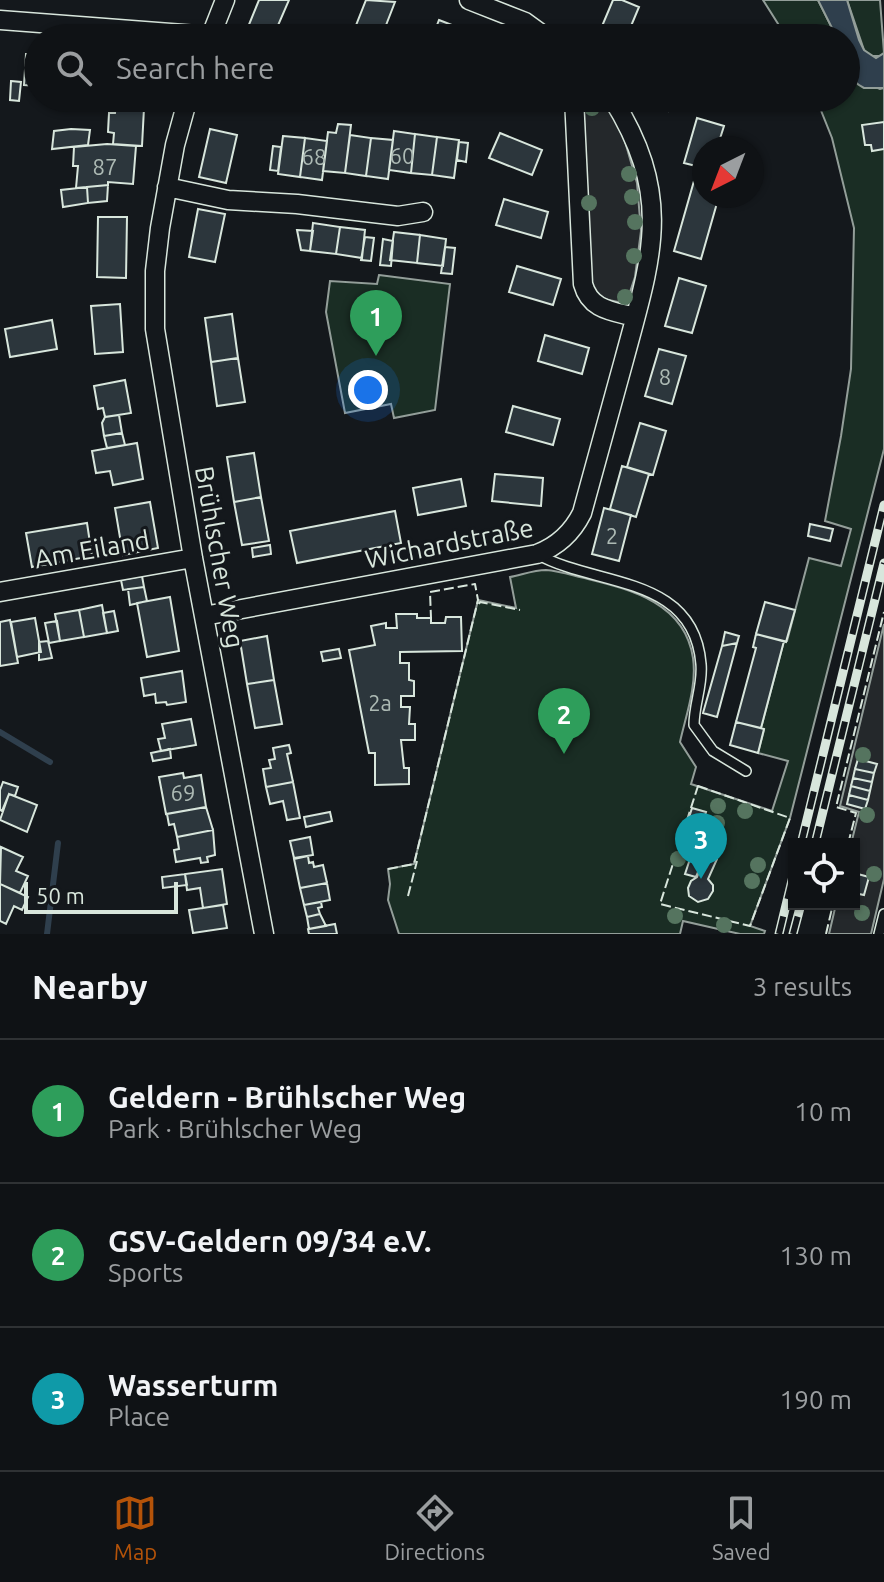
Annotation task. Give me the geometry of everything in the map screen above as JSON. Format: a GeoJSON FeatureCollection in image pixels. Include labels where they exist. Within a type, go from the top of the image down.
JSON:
{"type":"FeatureCollection","features":[{"type":"Feature","properties":{"kind":"street"},"geometry":{"type":"LineString","coordinates":[[215,24],[225,0]]}},
{"type":"Feature","properties":{"kind":"street"},"geometry":{"type":"LineString","coordinates":[[469,0],[528,24]]}},
{"type":"Feature","properties":{"kind":"street"},"geometry":{"type":"LineString","coordinates":[[0,20],[49,24]]}},
{"type":"Feature","properties":{"kind":"street","name":"Brühlscher Weg"},"geometry":{"type":"LineString","coordinates":[[184,112],[167,187],[155,271],[155,329],[193,558],[264,934]]}},
{"type":"Feature","properties":{"kind":"street"},"geometry":{"type":"LineString","coordinates":[[575,112],[583,284],[586,294],[598,307],[635,317]]}},
{"type":"Feature","properties":{"kind":"street","name":"Wichardstraße"},"geometry":{"type":"LineString","coordinates":[[204,616],[537,554],[568,535],[582,513],[649,268],[653,219],[646,170],[638,145],[620,112]]}},
{"type":"Feature","properties":{"kind":"street"},"geometry":{"type":"LineString","coordinates":[[167,187],[228,200],[297,204],[398,216],[423,212]]}},
{"type":"Feature","properties":{"kind":"street","name":"Am Eiland"},"geometry":{"type":"LineString","coordinates":[[0,592],[193,558]]}},
{"type":"Feature","properties":{"kind":"lane"},"geometry":{"type":"LineString","coordinates":[[537,554],[562,567],[650,590],[671,604],[690,629],[699,651],[702,674],[694,720],[697,731],[720,757],[746,771]]}},
{"type":"Feature","properties":{"kind":"lane"},"geometry":{"type":"LineString","coordinates":[[879,934],[884,914]]}},
{"type":"Feature","properties":{"kind":"green space"},"geometry":{"type":"Polygon","coordinates":[[[763,0],[818,0],[830,24],[778,24],[763,0]]]}},
{"type":"Feature","properties":{"kind":"green space"},"geometry":{"type":"Polygon","coordinates":[[[847,0],[880,0],[884,53],[881,56],[870,56],[864,50],[860,24],[855,24],[847,0]]]}},
{"type":"Feature","properties":{"kind":"green space"},"geometry":{"type":"Polygon","coordinates":[[[860,81],[884,88],[884,449],[790,818],[750,926],[765,931],[764,934],[740,934],[683,921],[680,934],[399,934],[388,900],[388,869],[414,864],[478,600],[516,608],[510,577],[541,570],[562,572],[622,588],[668,612],[680,624],[693,658],[692,690],[680,742],[696,767],[691,784],[772,811],[788,761],[758,753],[764,730],[761,728],[784,641],[787,641],[809,558],[841,566],[851,529],[825,521],[851,369],[854,228],[832,138],[822,112],[860,112],[860,81]]]}},
{"type":"Feature","properties":{"kind":"green space"},"geometry":{"type":"Polygon","coordinates":[[[379,275],[450,284],[435,410],[394,418],[391,404],[345,413],[326,312],[330,281],[377,284],[379,275]]]}},
{"type":"Feature","properties":{"kind":"shaded area"},"geometry":{"type":"Polygon","coordinates":[[[584,112],[611,112],[624,138],[637,183],[641,231],[635,277],[628,298],[618,302],[604,299],[592,290],[584,112]]]}},
{"type":"Feature","properties":{"kind":"shaded area"},"geometry":{"type":"Polygon","coordinates":[[[884,624],[884,879],[871,934],[829,934],[835,910],[860,910],[860,838],[852,838],[859,812],[840,806],[884,624]]]}},
{"type":"Feature","properties":{"kind":"water"},"geometry":{"type":"Polygon","coordinates":[[[818,0],[847,0],[854,24],[830,24],[818,0]]]}},
{"type":"Feature","properties":{"kind":"water"},"geometry":{"type":"Polygon","coordinates":[[[860,42],[864,50],[876,58],[884,53],[884,88],[860,86],[860,42]]]}},
{"type":"Feature","properties":{"kind":"building"},"geometry":{"type":"Polygon","coordinates":[[[259,0],[289,0],[279,24],[249,24],[259,0]]]}},
{"type":"Feature","properties":{"kind":"building"},"geometry":{"type":"Polygon","coordinates":[[[366,0],[395,2],[386,24],[357,24],[366,0]]]}},
{"type":"Feature","properties":{"kind":"building"},"geometry":{"type":"Polygon","coordinates":[[[613,0],[639,7],[632,24],[603,24],[613,0]]]}},
{"type":"Feature","properties":{"kind":"building"},"geometry":{"type":"Polygon","coordinates":[[[11,81],[21,82],[19,101],[10,100],[11,81]]]}},
{"type":"Feature","properties":{"kind":"building"},"geometry":{"type":"Polygon","coordinates":[[[144,112],[142,146],[113,144],[114,133],[108,132],[109,113],[144,112]]]}},
{"type":"Feature","properties":{"kind":"building"},"geometry":{"type":"Polygon","coordinates":[[[697,118],[724,126],[721,136],[692,136],[692,165],[684,163],[697,118]]]}},
{"type":"Feature","properties":{"kind":"building"},"geometry":{"type":"Polygon","coordinates":[[[884,122],[884,149],[872,151],[871,145],[865,145],[862,125],[884,122]]]}},
{"type":"Feature","properties":{"kind":"building"},"geometry":{"type":"Polygon","coordinates":[[[338,124],[351,125],[345,173],[323,171],[328,132],[336,133],[338,124]]]}},
{"type":"Feature","properties":{"kind":"building"},"geometry":{"type":"Polygon","coordinates":[[[210,129],[237,135],[226,183],[199,177],[210,129]]]}},
{"type":"Feature","properties":{"kind":"building"},"geometry":{"type":"Polygon","coordinates":[[[90,130],[88,145],[52,149],[54,131],[90,130]]]}},
{"type":"Feature","properties":{"kind":"building"},"geometry":{"type":"Polygon","coordinates":[[[394,131],[415,134],[411,173],[389,170],[394,131]]]}},
{"type":"Feature","properties":{"kind":"building"},"geometry":{"type":"Polygon","coordinates":[[[500,133],[542,150],[532,175],[489,158],[500,133]]]}},
{"type":"Feature","properties":{"kind":"building"},"geometry":{"type":"Polygon","coordinates":[[[415,134],[437,137],[432,175],[411,173],[415,134]]]}},
{"type":"Feature","properties":{"kind":"building"},"geometry":{"type":"Polygon","coordinates":[[[350,135],[371,138],[366,176],[345,173],[350,135]]]}},
{"type":"Feature","properties":{"kind":"building"},"geometry":{"type":"Polygon","coordinates":[[[283,136],[305,138],[300,177],[278,174],[283,136]]]}},
{"type":"Feature","properties":{"kind":"building"},"geometry":{"type":"Polygon","coordinates":[[[437,137],[459,140],[454,178],[432,175],[437,137]]]}},
{"type":"Feature","properties":{"kind":"building"},"geometry":{"type":"Polygon","coordinates":[[[305,138],[327,141],[322,180],[300,177],[305,138]]]}},
{"type":"Feature","properties":{"kind":"building"},"geometry":{"type":"Polygon","coordinates":[[[371,138],[393,140],[388,179],[366,176],[371,138]]]}},
{"type":"Feature","properties":{"kind":"building"},"geometry":{"type":"Polygon","coordinates":[[[459,142],[468,143],[466,162],[457,160],[459,142]]]}},
{"type":"Feature","properties":{"kind":"building"},"geometry":{"type":"Polygon","coordinates":[[[107,144],[136,146],[133,184],[108,182],[108,185],[76,188],[78,166],[73,166],[74,147],[107,144]]]}},
{"type":"Feature","properties":{"kind":"building"},"geometry":{"type":"Polygon","coordinates":[[[273,146],[281,147],[278,171],[270,170],[273,146]]]}},
{"type":"Feature","properties":{"kind":"building"},"geometry":{"type":"Polygon","coordinates":[[[108,185],[107,201],[88,203],[87,187],[108,185]]]}},
{"type":"Feature","properties":{"kind":"building"},"geometry":{"type":"Polygon","coordinates":[[[87,187],[88,203],[63,207],[61,190],[87,187]]]}},
{"type":"Feature","properties":{"kind":"building"},"geometry":{"type":"Polygon","coordinates":[[[692,188],[692,208],[716,208],[701,259],[674,251],[692,188]]]}},
{"type":"Feature","properties":{"kind":"building"},"geometry":{"type":"Polygon","coordinates":[[[504,199],[548,212],[541,238],[496,225],[504,199]]]}},
{"type":"Feature","properties":{"kind":"building"},"geometry":{"type":"Polygon","coordinates":[[[198,209],[225,214],[215,262],[189,257],[198,209]]]}},
{"type":"Feature","properties":{"kind":"building"},"geometry":{"type":"Polygon","coordinates":[[[98,217],[127,217],[126,278],[97,277],[98,217]]]}},
{"type":"Feature","properties":{"kind":"building"},"geometry":{"type":"Polygon","coordinates":[[[313,223],[340,227],[336,254],[310,251],[313,223]]]}},
{"type":"Feature","properties":{"kind":"building"},"geometry":{"type":"Polygon","coordinates":[[[340,227],[365,230],[362,258],[336,254],[340,227]]]}},
{"type":"Feature","properties":{"kind":"building"},"geometry":{"type":"Polygon","coordinates":[[[297,230],[313,231],[310,251],[301,250],[297,230]]]}},
{"type":"Feature","properties":{"kind":"building"},"geometry":{"type":"Polygon","coordinates":[[[394,232],[420,235],[417,263],[390,260],[394,232]]]}},
{"type":"Feature","properties":{"kind":"building"},"geometry":{"type":"Polygon","coordinates":[[[420,235],[446,239],[443,266],[417,263],[420,235]]]}},
{"type":"Feature","properties":{"kind":"building"},"geometry":{"type":"Polygon","coordinates":[[[365,237],[374,238],[371,261],[361,260],[365,237]]]}},
{"type":"Feature","properties":{"kind":"building"},"geometry":{"type":"Polygon","coordinates":[[[383,239],[393,241],[391,266],[380,265],[383,239]]]}},
{"type":"Feature","properties":{"kind":"building"},"geometry":{"type":"Polygon","coordinates":[[[445,247],[455,248],[452,274],[441,273],[445,247]]]}},
{"type":"Feature","properties":{"kind":"building"},"geometry":{"type":"Polygon","coordinates":[[[517,266],[561,279],[553,305],[509,292],[517,266]]]}},
{"type":"Feature","properties":{"kind":"building"},"geometry":{"type":"Polygon","coordinates":[[[679,278],[706,286],[692,333],[665,326],[679,278]]]}},
{"type":"Feature","properties":{"kind":"building"},"geometry":{"type":"Polygon","coordinates":[[[120,304],[123,352],[95,354],[91,306],[120,304]]]}},
{"type":"Feature","properties":{"kind":"building"},"geometry":{"type":"Polygon","coordinates":[[[232,314],[238,358],[211,362],[205,318],[232,314]]]}},
{"type":"Feature","properties":{"kind":"building"},"geometry":{"type":"Polygon","coordinates":[[[52,320],[57,349],[10,357],[5,329],[52,320]]]}},
{"type":"Feature","properties":{"kind":"building"},"geometry":{"type":"Polygon","coordinates":[[[545,335],[589,348],[582,374],[538,361],[545,335]]]}},
{"type":"Feature","properties":{"kind":"building"},"geometry":{"type":"Polygon","coordinates":[[[659,349],[686,356],[672,404],[645,396],[659,349]]]}},
{"type":"Feature","properties":{"kind":"building"},"geometry":{"type":"Polygon","coordinates":[[[238,358],[245,402],[217,406],[211,362],[238,358]]]}},
{"type":"Feature","properties":{"kind":"building"},"geometry":{"type":"Polygon","coordinates":[[[125,380],[131,413],[105,417],[103,408],[98,409],[94,386],[125,380]]]}},
{"type":"Feature","properties":{"kind":"building"},"geometry":{"type":"Polygon","coordinates":[[[513,406],[560,419],[553,445],[506,432],[513,406]]]}},
{"type":"Feature","properties":{"kind":"building"},"geometry":{"type":"Polygon","coordinates":[[[119,415],[122,433],[104,436],[102,423],[105,417],[119,415]]]}},
{"type":"Feature","properties":{"kind":"building"},"geometry":{"type":"Polygon","coordinates":[[[640,423],[666,431],[653,475],[627,467],[640,423]]]}},
{"type":"Feature","properties":{"kind":"building"},"geometry":{"type":"Polygon","coordinates":[[[122,433],[125,445],[107,448],[104,436],[122,433]]]}},
{"type":"Feature","properties":{"kind":"building"},"geometry":{"type":"Polygon","coordinates":[[[137,443],[143,479],[113,485],[110,471],[96,473],[92,451],[137,443]]]}},
{"type":"Feature","properties":{"kind":"building"},"geometry":{"type":"Polygon","coordinates":[[[254,453],[261,497],[234,502],[227,457],[254,453]]]}},
{"type":"Feature","properties":{"kind":"building"},"geometry":{"type":"Polygon","coordinates":[[[622,466],[649,474],[636,517],[610,509],[622,466]]]}},
{"type":"Feature","properties":{"kind":"building"},"geometry":{"type":"Polygon","coordinates":[[[495,474],[543,478],[541,506],[492,501],[495,474]]]}},
{"type":"Feature","properties":{"kind":"building"},"geometry":{"type":"Polygon","coordinates":[[[461,479],[466,506],[418,515],[413,488],[461,479]]]}},
{"type":"Feature","properties":{"kind":"building"},"geometry":{"type":"Polygon","coordinates":[[[261,497],[269,541],[242,545],[234,502],[261,497]]]}},
{"type":"Feature","properties":{"kind":"building"},"geometry":{"type":"Polygon","coordinates":[[[150,502],[158,548],[123,555],[115,508],[150,502]]]}},
{"type":"Feature","properties":{"kind":"building"},"geometry":{"type":"Polygon","coordinates":[[[604,508],[631,515],[619,561],[592,554],[604,508]]]}},
{"type":"Feature","properties":{"kind":"building"},"geometry":{"type":"Polygon","coordinates":[[[395,511],[401,543],[297,563],[290,531],[395,511]]]}},
{"type":"Feature","properties":{"kind":"building"},"geometry":{"type":"Polygon","coordinates":[[[87,523],[92,556],[32,567],[26,533],[87,523]]]}},
{"type":"Feature","properties":{"kind":"building"},"geometry":{"type":"Polygon","coordinates":[[[810,524],[833,529],[830,541],[808,536],[810,524]]]}},
{"type":"Feature","properties":{"kind":"building"},"geometry":{"type":"Polygon","coordinates":[[[270,545],[271,554],[253,557],[252,548],[270,545]]]}},
{"type":"Feature","properties":{"kind":"building"},"geometry":{"type":"Polygon","coordinates":[[[142,576],[144,587],[123,590],[121,580],[142,576]]]}},
{"type":"Feature","properties":{"kind":"building"},"geometry":{"type":"Polygon","coordinates":[[[144,587],[147,601],[130,605],[128,589],[144,587]]]}},
{"type":"Feature","properties":{"kind":"building"},"geometry":{"type":"Polygon","coordinates":[[[170,597],[179,651],[147,657],[137,603],[170,597]]]}},
{"type":"Feature","properties":{"kind":"building"},"geometry":{"type":"Polygon","coordinates":[[[765,602],[795,610],[786,642],[756,634],[765,602]]]}},
{"type":"Feature","properties":{"kind":"building"},"geometry":{"type":"Polygon","coordinates":[[[102,605],[107,633],[84,637],[79,610],[102,605]]]}},
{"type":"Feature","properties":{"kind":"building"},"geometry":{"type":"Polygon","coordinates":[[[79,610],[84,637],[60,641],[55,614],[79,610]]]}},
{"type":"Feature","properties":{"kind":"building"},"geometry":{"type":"Polygon","coordinates":[[[114,611],[118,631],[107,633],[103,613],[114,611]]]}},
{"type":"Feature","properties":{"kind":"building"},"geometry":{"type":"Polygon","coordinates":[[[396,614],[417,614],[417,618],[431,618],[431,623],[445,623],[446,617],[461,617],[462,651],[400,652],[400,663],[409,663],[409,680],[414,681],[414,696],[401,696],[401,707],[410,707],[409,724],[415,724],[415,740],[401,740],[404,768],[409,768],[409,784],[375,785],[375,753],[369,753],[349,650],[375,645],[371,626],[386,623],[386,628],[397,628],[396,614]]]}},
{"type":"Feature","properties":{"kind":"building"},"geometry":{"type":"Polygon","coordinates":[[[35,618],[41,652],[17,657],[11,622],[35,618]]]}},
{"type":"Feature","properties":{"kind":"building"},"geometry":{"type":"Polygon","coordinates":[[[10,620],[18,663],[0,666],[0,622],[10,620]]]}},
{"type":"Feature","properties":{"kind":"building"},"geometry":{"type":"Polygon","coordinates":[[[57,621],[60,641],[49,643],[45,623],[57,621]]]}},
{"type":"Feature","properties":{"kind":"building"},"geometry":{"type":"Polygon","coordinates":[[[725,632],[739,636],[737,643],[722,646],[725,632]]]}},
{"type":"Feature","properties":{"kind":"building"},"geometry":{"type":"Polygon","coordinates":[[[756,634],[784,641],[761,728],[736,722],[756,648],[753,647],[756,634]]]}},
{"type":"Feature","properties":{"kind":"building"},"geometry":{"type":"Polygon","coordinates":[[[267,636],[274,680],[247,684],[240,641],[267,636]]]}},
{"type":"Feature","properties":{"kind":"building"},"geometry":{"type":"Polygon","coordinates":[[[48,641],[52,658],[39,660],[39,642],[48,641]]]}},
{"type":"Feature","properties":{"kind":"building"},"geometry":{"type":"Polygon","coordinates":[[[737,643],[717,717],[703,713],[722,646],[737,643]]]}},
{"type":"Feature","properties":{"kind":"building"},"geometry":{"type":"Polygon","coordinates":[[[339,649],[341,658],[323,661],[321,652],[339,649]]]}},
{"type":"Feature","properties":{"kind":"building"},"geometry":{"type":"Polygon","coordinates":[[[182,671],[186,702],[167,705],[166,702],[156,703],[155,694],[144,696],[141,678],[182,671]]]}},
{"type":"Feature","properties":{"kind":"building"},"geometry":{"type":"Polygon","coordinates":[[[274,680],[282,724],[255,728],[247,684],[274,680]]]}},
{"type":"Feature","properties":{"kind":"building"},"geometry":{"type":"Polygon","coordinates":[[[191,719],[196,745],[161,751],[158,739],[165,738],[162,724],[191,719]]]}},
{"type":"Feature","properties":{"kind":"building"},"geometry":{"type":"Polygon","coordinates":[[[736,722],[764,729],[758,753],[730,745],[736,722]]]}},
{"type":"Feature","properties":{"kind":"building"},"geometry":{"type":"Polygon","coordinates":[[[289,745],[291,753],[287,754],[293,782],[266,787],[263,769],[271,768],[269,760],[275,759],[273,748],[289,745]]]}},
{"type":"Feature","properties":{"kind":"building"},"geometry":{"type":"Polygon","coordinates":[[[170,749],[171,758],[153,761],[151,753],[170,749]]]}},
{"type":"Feature","properties":{"kind":"building"},"geometry":{"type":"Polygon","coordinates":[[[858,759],[877,764],[874,773],[855,769],[858,759]]]}},
{"type":"Feature","properties":{"kind":"building"},"geometry":{"type":"Polygon","coordinates":[[[855,769],[874,773],[872,782],[853,778],[855,769]]]}},
{"type":"Feature","properties":{"kind":"building"},"geometry":{"type":"Polygon","coordinates":[[[183,773],[184,778],[201,775],[206,807],[166,814],[159,777],[183,773]]]}},
{"type":"Feature","properties":{"kind":"building"},"geometry":{"type":"Polygon","coordinates":[[[853,778],[872,782],[870,791],[851,786],[853,778]]]}},
{"type":"Feature","properties":{"kind":"building"},"geometry":{"type":"Polygon","coordinates":[[[3,782],[18,787],[15,796],[9,794],[2,811],[0,790],[3,782]]]}},
{"type":"Feature","properties":{"kind":"building"},"geometry":{"type":"Polygon","coordinates":[[[293,782],[300,818],[287,820],[283,801],[270,804],[266,787],[293,782]]]}},
{"type":"Feature","properties":{"kind":"building"},"geometry":{"type":"Polygon","coordinates":[[[851,786],[870,791],[868,800],[849,795],[851,786]]]}},
{"type":"Feature","properties":{"kind":"building"},"geometry":{"type":"Polygon","coordinates":[[[9,794],[37,805],[27,832],[0,820],[9,794]]]}},
{"type":"Feature","properties":{"kind":"building"},"geometry":{"type":"Polygon","coordinates":[[[849,795],[868,800],[865,809],[847,804],[849,795]]]}},
{"type":"Feature","properties":{"kind":"building"},"geometry":{"type":"Polygon","coordinates":[[[206,807],[213,830],[177,837],[174,824],[169,825],[167,814],[206,807]]]}},
{"type":"Feature","properties":{"kind":"building"},"geometry":{"type":"Polygon","coordinates":[[[692,808],[706,812],[702,825],[688,821],[692,808]]]}},
{"type":"Feature","properties":{"kind":"building"},"geometry":{"type":"Polygon","coordinates":[[[330,812],[332,821],[306,827],[304,817],[330,812]]]}},
{"type":"Feature","properties":{"kind":"building"},"geometry":{"type":"Polygon","coordinates":[[[213,830],[215,855],[207,857],[208,862],[201,863],[200,858],[176,862],[174,850],[179,849],[177,837],[213,830]]]}},
{"type":"Feature","properties":{"kind":"building"},"geometry":{"type":"Polygon","coordinates":[[[310,837],[313,855],[294,858],[290,841],[310,837]]]}},
{"type":"Feature","properties":{"kind":"building"},"geometry":{"type":"Polygon","coordinates":[[[1,847],[23,857],[16,871],[28,876],[20,893],[0,884],[1,847]]]}},
{"type":"Feature","properties":{"kind":"building"},"geometry":{"type":"Polygon","coordinates":[[[705,855],[717,859],[708,879],[713,891],[708,899],[698,902],[689,896],[688,888],[697,877],[705,855]]]}},
{"type":"Feature","properties":{"kind":"building"},"geometry":{"type":"Polygon","coordinates":[[[308,856],[309,863],[313,862],[314,867],[323,865],[327,883],[300,888],[294,859],[308,856]]]}},
{"type":"Feature","properties":{"kind":"building"},"geometry":{"type":"Polygon","coordinates":[[[691,856],[703,860],[696,877],[685,874],[691,856]]]}},
{"type":"Feature","properties":{"kind":"building"},"geometry":{"type":"Polygon","coordinates":[[[222,869],[227,904],[203,908],[200,888],[187,890],[185,874],[222,869]]]}},
{"type":"Feature","properties":{"kind":"building"},"geometry":{"type":"Polygon","coordinates":[[[185,874],[187,885],[163,888],[162,877],[185,874]]]}},
{"type":"Feature","properties":{"kind":"building"},"geometry":{"type":"Polygon","coordinates":[[[860,875],[869,877],[864,895],[860,894],[860,875]]]}},
{"type":"Feature","properties":{"kind":"building"},"geometry":{"type":"Polygon","coordinates":[[[327,883],[330,900],[304,905],[300,888],[327,883]]]}},
{"type":"Feature","properties":{"kind":"building"},"geometry":{"type":"Polygon","coordinates":[[[0,884],[28,897],[22,910],[14,906],[6,924],[0,921],[0,884]]]}},
{"type":"Feature","properties":{"kind":"building"},"geometry":{"type":"Polygon","coordinates":[[[321,902],[322,907],[318,908],[320,914],[307,917],[304,905],[321,902]]]}},
{"type":"Feature","properties":{"kind":"building"},"geometry":{"type":"Polygon","coordinates":[[[223,905],[227,928],[193,933],[189,910],[223,905]]]}},
{"type":"Feature","properties":{"kind":"building"},"geometry":{"type":"Polygon","coordinates":[[[320,914],[326,926],[309,929],[307,917],[320,914]]]}},
{"type":"Feature","properties":{"kind":"building"},"geometry":{"type":"Polygon","coordinates":[[[335,924],[337,934],[309,934],[308,929],[335,924]]]}},
{"type":"Feature","properties":{"kind":"waterway"},"geometry":{"type":"LineString","coordinates":[[0,732],[50,762]]}},
{"type":"Feature","properties":{"kind":"waterway"},"geometry":{"type":"LineString","coordinates":[[47,934],[58,843]]}},
{"type":"Feature","properties":{"kind":"railway"},"geometry":{"type":"LineString","coordinates":[[802,838],[884,505]]}},
{"type":"Feature","properties":{"kind":"railway"},"geometry":{"type":"LineString","coordinates":[[816,838],[884,563]]}},
{"type":"Feature","properties":{"kind":"railway"},"geometry":{"type":"LineString","coordinates":[[779,934],[788,897]]}},
{"type":"Feature","properties":{"kind":"railway"},"geometry":{"type":"LineString","coordinates":[[793,934],[799,910]]}},
{"type":"Feature","properties":{"kind":"fence"},"geometry":{"type":"LineString","coordinates":[[388,869],[414,864],[478,600],[475,584],[430,592],[431,618]]}},
{"type":"Feature","properties":{"kind":"fence"},"geometry":{"type":"LineString","coordinates":[[479,604],[520,610]]}},
{"type":"Feature","properties":{"kind":"fence"},"geometry":{"type":"LineString","coordinates":[[850,838],[856,813],[836,807],[884,612]]}},
{"type":"Feature","properties":{"kind":"fence"},"geometry":{"type":"LineString","coordinates":[[698,786],[790,818],[750,926],[660,904],[698,786]]}},
{"type":"Feature","properties":{"kind":"fence"},"geometry":{"type":"LineString","coordinates":[[408,896],[417,861]]}},
{"type":"Feature","properties":{"kind":"fence"},"geometry":{"type":"LineString","coordinates":[[826,934],[832,910]]}},
{"type":"Feature","properties":{"kind":"place","name":"Geldern - Brühlscher Weg"},"geometry":{"type":"Point","coordinates":[376,356]}},
{"type":"Feature","properties":{"kind":"place","name":"GSV-Geldern 09/34 e.V."},"geometry":{"type":"Point","coordinates":[564,754]}},
{"type":"Feature","properties":{"kind":"place","name":"Wasserturm"},"geometry":{"type":"Point","coordinates":[701,879]}}]}
